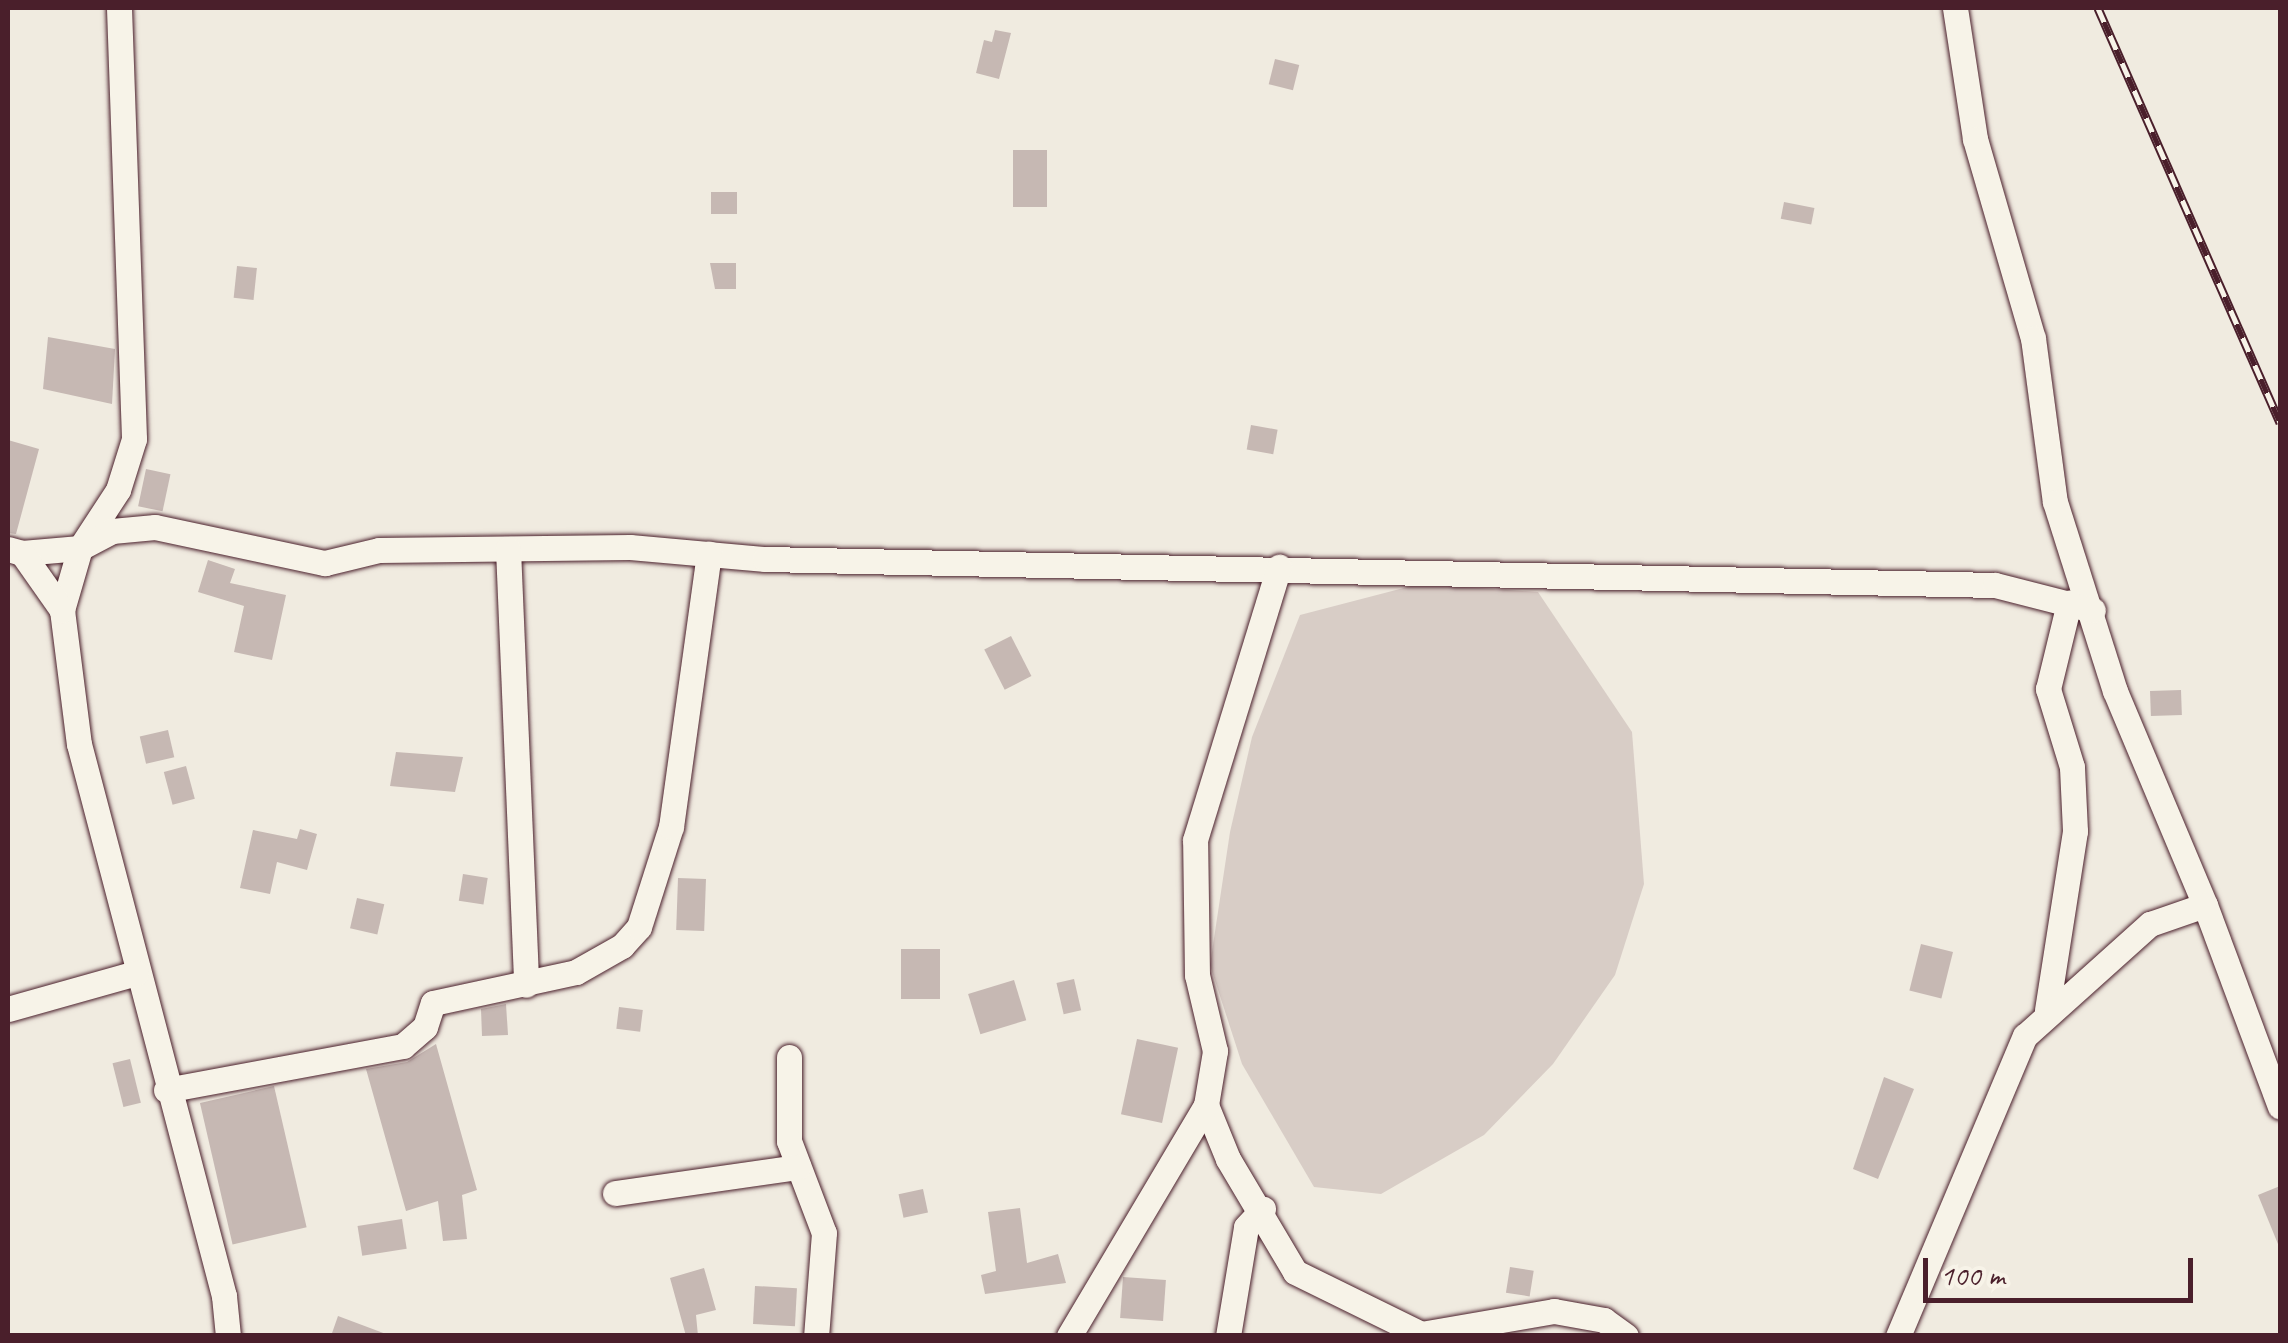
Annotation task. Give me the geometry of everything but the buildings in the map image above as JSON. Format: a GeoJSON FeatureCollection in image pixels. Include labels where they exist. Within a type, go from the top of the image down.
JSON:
{"type":"FeatureCollection","features":[{"type":"Feature","properties":{"kind":"street"},"geometry":{"type":"LineString","coordinates":[[119,8],[134,438],[118,490],[80,548],[62,610],[79,744],[166,1090],[224,1296],[228,1336]]}},
{"type":"Feature","properties":{"kind":"street"},"geometry":{"type":"LineString","coordinates":[[1955,8],[1975,139],[2033,338],[2056,502],[2081,606],[2133,739],[2206,905],[2280,1107]]}},
{"type":"Feature","properties":{"kind":"street"},"geometry":{"type":"LineString","coordinates":[[16,561],[80,548],[112,531],[154,527],[325,563],[380,550],[630,547],[709,554],[1994,586],[2081,606]]}},
{"type":"Feature","properties":{"kind":"street"},"geometry":{"type":"LineString","coordinates":[[508,550],[526,985]]}},
{"type":"Feature","properties":{"kind":"street"},"geometry":{"type":"LineString","coordinates":[[166,1090],[403,1046],[425,1028],[433,1004],[526,985],[603,960],[639,928],[664,854],[685,758],[686,690],[709,554]]}},
{"type":"Feature","properties":{"kind":"street"},"geometry":{"type":"LineString","coordinates":[[16,561],[62,610]]}},
{"type":"Feature","properties":{"kind":"street"},"geometry":{"type":"LineString","coordinates":[[1069,1336],[1206,1105],[1215,1051],[1197,975],[1195,840],[1279,568]]}},
{"type":"Feature","properties":{"kind":"street"},"geometry":{"type":"LineString","coordinates":[[2047,1010],[2075,831],[2072,767],[2048,690],[2081,606]]}},
{"type":"Feature","properties":{"kind":"street"},"geometry":{"type":"LineString","coordinates":[[1898,1336],[2025,1036],[2047,1010],[2111,964],[2150,924],[2206,905]]}},
{"type":"Feature","properties":{"kind":"street"},"geometry":{"type":"LineString","coordinates":[[8,1009],[136,973]]}},
{"type":"Feature","properties":{"kind":"street"},"geometry":{"type":"LineString","coordinates":[[789,1057],[794,1092],[788,1128],[798,1167],[824,1234],[816,1336]]}},
{"type":"Feature","properties":{"kind":"street"},"geometry":{"type":"LineString","coordinates":[[1206,1105],[1228,1159],[1262,1209],[1296,1272],[1409,1330],[1437,1335],[1554,1311],[1604,1320],[1626,1336]]}},
{"type":"Feature","properties":{"kind":"street"},"geometry":{"type":"LineString","coordinates":[[615,1192],[798,1167]]}},
{"type":"Feature","properties":{"kind":"street"},"geometry":{"type":"LineString","coordinates":[[1228,1336],[1246,1227],[1262,1209]]}},
{"type":"Feature","properties":{"kind":"shaded area"},"geometry":{"type":"Polygon","coordinates":[[[1419,584],[1538,592],[1632,732],[1644,884],[1615,975],[1553,1064],[1484,1135],[1381,1194],[1314,1187],[1242,1064],[1210,965],[1230,832],[1252,737],[1300,615],[1419,584]]]}},
{"type":"Feature","properties":{"kind":"railway"},"geometry":{"type":"LineString","coordinates":[[2098,8],[2280,423]]}}]}
